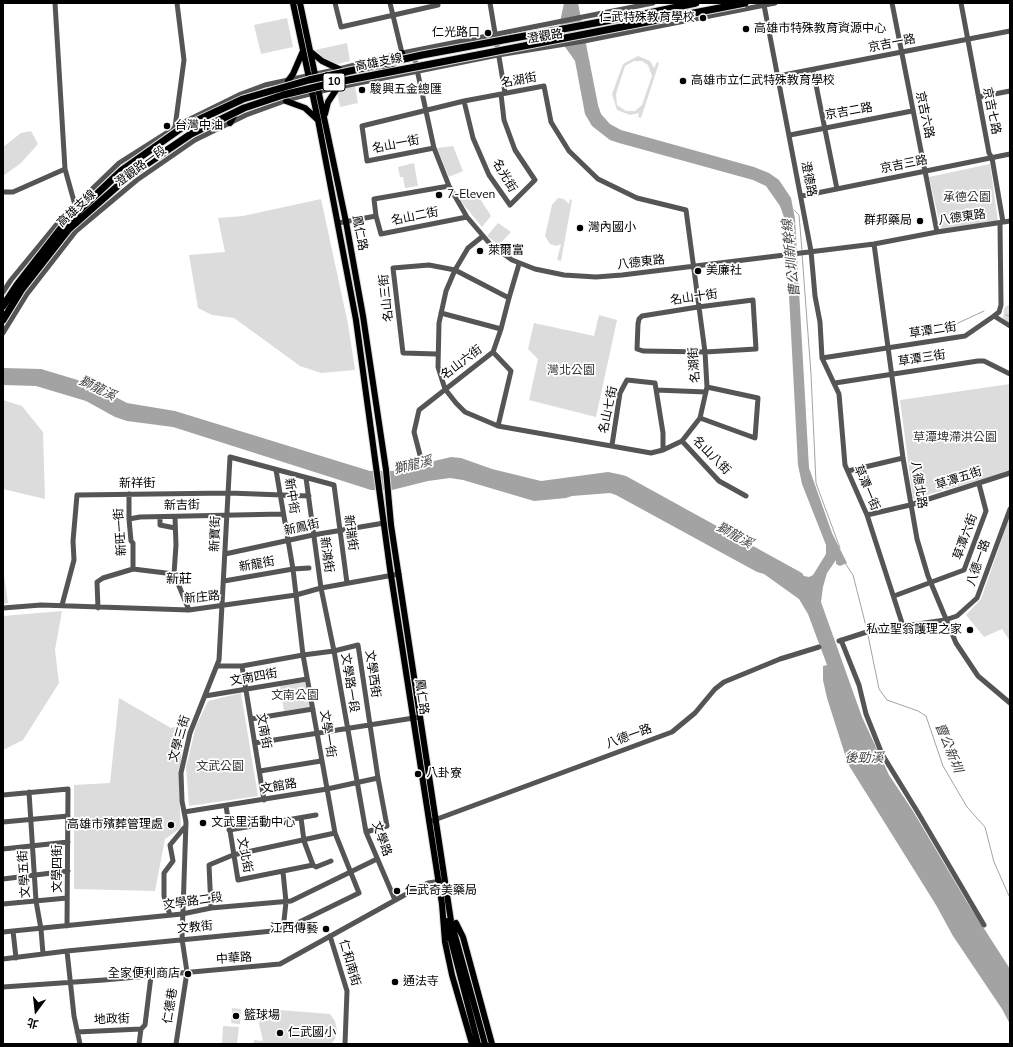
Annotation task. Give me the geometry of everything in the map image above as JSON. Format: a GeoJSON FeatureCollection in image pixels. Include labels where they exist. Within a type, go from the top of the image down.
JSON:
{"type":"FeatureCollection","features":[{"type":"Feature","properties":{"kind":"highway","name":"高雄支線"},"geometry":{"type":"LineString","coordinates":[[3,306],[17,285],[62,227],[122,170],[183,128],[243,99],[308,80],[392,62],[696,3]]}},
{"type":"Feature","properties":{"kind":"highway","name":"高雄支線"},"geometry":{"type":"LineString","coordinates":[[3,320],[22,289],[74,225],[129,176],[191,134],[244,108],[283,95],[328,84],[745,3]]}},
{"type":"Feature","properties":{"kind":"main road","name":"鳳仁路"},"geometry":{"type":"LineString","coordinates":[[293,3],[310,88],[321,120],[346,222],[363,316],[420,717],[432,821]]}},
{"type":"Feature","properties":{"kind":"main road","name":"鳳仁路"},"geometry":{"type":"LineString","coordinates":[[300,3],[316,78],[321,120],[338,223],[356,320],[378,470],[391,575],[413,718],[442,881],[456,926],[463,937],[459,960],[472,1044]]}},
{"type":"Feature","properties":{"kind":"main road"},"geometry":{"type":"LineString","coordinates":[[288,81],[293,74],[303,50]]}},
{"type":"Feature","properties":{"kind":"main road"},"geometry":{"type":"LineString","coordinates":[[311,52],[322,61],[339,69]]}},
{"type":"Feature","properties":{"kind":"main road"},"geometry":{"type":"LineString","coordinates":[[230,123],[238,106],[310,88],[316,78],[389,68],[402,53]]}},
{"type":"Feature","properties":{"kind":"main road"},"geometry":{"type":"LineString","coordinates":[[286,101],[305,108],[321,120],[328,102],[338,87]]}},
{"type":"Feature","properties":{"kind":"main road","name":"鳳仁路"},"geometry":{"type":"LineString","coordinates":[[442,881],[442,904],[485,1044]]}},
{"type":"Feature","properties":{"kind":"main road","name":"鳳仁路"},"geometry":{"type":"LineString","coordinates":[[459,960],[478,1044]]}},
{"type":"Feature","properties":{"kind":"main road","name":"鳳仁路"},"geometry":{"type":"LineString","coordinates":[[459,960],[492,1044]]}},
{"type":"Feature","properties":{"kind":"street"},"geometry":{"type":"LineString","coordinates":[[55,3],[65,169],[76,205]]}},
{"type":"Feature","properties":{"kind":"street"},"geometry":{"type":"LineString","coordinates":[[175,127],[184,60],[177,3]]}},
{"type":"Feature","properties":{"kind":"street"},"geometry":{"type":"LineString","coordinates":[[335,3],[341,26],[438,5],[437,3]]}},
{"type":"Feature","properties":{"kind":"street"},"geometry":{"type":"LineString","coordinates":[[390,3],[402,53]]}},
{"type":"Feature","properties":{"kind":"street"},"geometry":{"type":"LineString","coordinates":[[490,3],[496,34],[503,94]]}},
{"type":"Feature","properties":{"kind":"street","name":"澄觀路"},"geometry":{"type":"LineString","coordinates":[[308,76],[316,78],[339,69],[402,53],[653,3]]}},
{"type":"Feature","properties":{"kind":"street","name":"澄觀路"},"geometry":{"type":"LineString","coordinates":[[318,92],[498,55],[584,41],[775,3]]}},
{"type":"Feature","properties":{"kind":"street","name":"京吉六路"},"geometry":{"type":"LineString","coordinates":[[892,3],[936,232]]}},
{"type":"Feature","properties":{"kind":"street","name":"京吉七路"},"geometry":{"type":"LineString","coordinates":[[960,3],[989,153],[992,158],[1001,222]]}},
{"type":"Feature","properties":{"kind":"street","name":"澄德路"},"geometry":{"type":"LineString","coordinates":[[764,5],[802,196],[811,251],[815,296],[820,322],[822,358]]}},
{"type":"Feature","properties":{"kind":"street","name":"京吉一路"},"geometry":{"type":"LineString","coordinates":[[778,76],[1010,31]]}},
{"type":"Feature","properties":{"kind":"street","name":"八德東路"},"geometry":{"type":"LineString","coordinates":[[413,51],[434,148],[449,186],[468,217],[483,236],[501,254],[519,264],[557,274],[596,277],[693,267],[874,244],[936,232],[1010,221]]}},
{"type":"Feature","properties":{"kind":"street"},"geometry":{"type":"LineString","coordinates":[[813,70],[837,189]]}},
{"type":"Feature","properties":{"kind":"street","name":"澄觀路一段"},"geometry":{"type":"LineString","coordinates":[[3,292],[11,280],[61,219],[119,163],[175,127],[241,94],[265,85],[308,76]]}},
{"type":"Feature","properties":{"kind":"street","name":"名湖街"},"geometry":{"type":"LineString","coordinates":[[426,111],[544,86],[551,122],[569,151],[598,180],[637,198],[686,210],[705,352],[707,390],[700,418],[682,441],[663,450],[651,453],[498,426],[465,412],[445,389],[438,367],[437,354],[441,313],[446,291],[455,270],[468,248],[483,236]]}},
{"type":"Feature","properties":{"kind":"street","name":"澄觀路一段"},"geometry":{"type":"LineString","coordinates":[[3,333],[27,294],[76,231],[137,180],[195,140],[230,123],[286,101],[310,88],[318,92]]}},
{"type":"Feature","properties":{"kind":"street"},"geometry":{"type":"LineString","coordinates":[[979,97],[1010,91]]}},
{"type":"Feature","properties":{"kind":"street","name":"名光街"},"geometry":{"type":"LineString","coordinates":[[464,102],[473,138],[489,175],[510,205],[535,180],[516,150],[504,120],[503,94]]}},
{"type":"Feature","properties":{"kind":"street","name":"名山一街"},"geometry":{"type":"LineString","coordinates":[[426,111],[362,126],[367,161],[434,148]]}},
{"type":"Feature","properties":{"kind":"street","name":"京吉二路"},"geometry":{"type":"LineString","coordinates":[[790,135],[824,127],[912,111]]}},
{"type":"Feature","properties":{"kind":"street","name":"京吉三路"},"geometry":{"type":"LineString","coordinates":[[802,196],[1010,154]]}},
{"type":"Feature","properties":{"kind":"street"},"geometry":{"type":"LineString","coordinates":[[3,192],[12,192],[65,169]]}},
{"type":"Feature","properties":{"kind":"street","name":"名山二街"},"geometry":{"type":"LineString","coordinates":[[449,186],[374,199],[376,216],[382,234],[468,217]]}},
{"type":"Feature","properties":{"kind":"street"},"geometry":{"type":"LineString","coordinates":[[338,223],[376,216]]}},
{"type":"Feature","properties":{"kind":"street"},"geometry":{"type":"LineString","coordinates":[[1001,222],[1002,322]]}},
{"type":"Feature","properties":{"kind":"street","name":"八德北路"},"geometry":{"type":"LineString","coordinates":[[874,244],[903,458],[917,539],[945,620],[956,642],[978,676],[1010,703]]}},
{"type":"Feature","properties":{"kind":"street"},"geometry":{"type":"LineString","coordinates":[[493,352],[519,264]]}},
{"type":"Feature","properties":{"kind":"street","name":"名山三街"},"geometry":{"type":"LineString","coordinates":[[437,354],[403,353],[393,268],[429,265],[455,270]]}},
{"type":"Feature","properties":{"kind":"street"},"geometry":{"type":"LineString","coordinates":[[455,270],[509,298]]}},
{"type":"Feature","properties":{"kind":"street","name":"名山十街"},"geometry":{"type":"LineString","coordinates":[[753,300],[756,349],[705,352],[637,350],[639,319],[642,316],[753,300]]}},
{"type":"Feature","properties":{"kind":"street","name":"草潭二街"},"geometry":{"type":"LineString","coordinates":[[822,358],[965,336],[999,312],[1001,305]]}},
{"type":"Feature","properties":{"kind":"street"},"geometry":{"type":"LineString","coordinates":[[441,313],[501,329]]}},
{"type":"Feature","properties":{"kind":"street"},"geometry":{"type":"LineString","coordinates":[[994,316],[1010,326]]}},
{"type":"Feature","properties":{"kind":"street","name":"名山六街"},"geometry":{"type":"LineString","coordinates":[[421,459],[414,432],[419,410],[493,352],[511,371],[498,426]]}},
{"type":"Feature","properties":{"kind":"street","name":"草潭一街"},"geometry":{"type":"LineString","coordinates":[[822,358],[840,394],[845,465],[868,515],[904,626]]}},
{"type":"Feature","properties":{"kind":"street","name":"草潭三街"},"geometry":{"type":"LineString","coordinates":[[835,384],[984,361],[1010,374]]}},
{"type":"Feature","properties":{"kind":"street","name":"名山七街"},"geometry":{"type":"LineString","coordinates":[[612,445],[620,393],[627,380],[655,383],[656,390]]}},
{"type":"Feature","properties":{"kind":"street"},"geometry":{"type":"LineString","coordinates":[[663,450],[663,433],[656,390],[707,390],[758,398],[755,438],[700,418]]}},
{"type":"Feature","properties":{"kind":"street","name":"名山八街"},"geometry":{"type":"LineString","coordinates":[[682,441],[719,481],[746,496]]}},
{"type":"Feature","properties":{"kind":"street","name":"新寶街"},"geometry":{"type":"LineString","coordinates":[[219,660],[230,457],[276,470]]}},
{"type":"Feature","properties":{"kind":"street"},"geometry":{"type":"LineString","coordinates":[[848,471],[903,458]]}},
{"type":"Feature","properties":{"kind":"street"},"geometry":{"type":"LineString","coordinates":[[276,470],[306,478]]}},
{"type":"Feature","properties":{"kind":"street","name":"新中街"},"geometry":{"type":"LineString","coordinates":[[276,470],[293,569],[296,596]]}},
{"type":"Feature","properties":{"kind":"street","name":"草潭五街"},"geometry":{"type":"LineString","coordinates":[[868,515],[910,505],[1010,473]]}},
{"type":"Feature","properties":{"kind":"street","name":"新瑞街"},"geometry":{"type":"LineString","coordinates":[[306,478],[334,485],[339,530],[348,583]]}},
{"type":"Feature","properties":{"kind":"street","name":"新鴻街"},"geometry":{"type":"LineString","coordinates":[[306,478],[321,588]]}},
{"type":"Feature","properties":{"kind":"street","name":"草潭六街"},"geometry":{"type":"LineString","coordinates":[[894,596],[962,571],[967,566],[986,512],[978,484]]}},
{"type":"Feature","properties":{"kind":"street","name":"新祥街"},"geometry":{"type":"LineString","coordinates":[[62,605],[74,560],[73,541],[78,495],[229,493],[308,496]]}},
{"type":"Feature","properties":{"kind":"street","name":"新旺一街"},"geometry":{"type":"LineString","coordinates":[[129,494],[129,519],[131,541],[133,543],[134,569]]}},
{"type":"Feature","properties":{"kind":"street","name":"八德一路"},"geometry":{"type":"LineString","coordinates":[[984,925],[882,754],[866,714],[859,685],[840,640],[868,632],[945,620],[957,616],[978,598],[1010,509]]}},
{"type":"Feature","properties":{"kind":"street","name":"新吉街"},"geometry":{"type":"LineString","coordinates":[[129,519],[283,514]]}},
{"type":"Feature","properties":{"kind":"street"},"geometry":{"type":"LineString","coordinates":[[160,517],[160,525],[175,528]]}},
{"type":"Feature","properties":{"kind":"street"},"geometry":{"type":"LineString","coordinates":[[175,517],[174,574],[189,610]]}},
{"type":"Feature","properties":{"kind":"street","name":"新鳳街"},"geometry":{"type":"LineString","coordinates":[[225,554],[313,535],[384,523]]}},
{"type":"Feature","properties":{"kind":"street","name":"新龍街"},"geometry":{"type":"LineString","coordinates":[[224,580],[293,569],[309,568]]}},
{"type":"Feature","properties":{"kind":"street"},"geometry":{"type":"LineString","coordinates":[[98,608],[97,582],[103,578],[134,569],[174,574]]}},
{"type":"Feature","properties":{"kind":"street","name":"新庄路"},"geometry":{"type":"LineString","coordinates":[[3,608],[62,605],[98,608],[189,610],[296,596],[321,588],[399,574]]}},
{"type":"Feature","properties":{"kind":"street","name":"文學路一段"},"geometry":{"type":"LineString","coordinates":[[321,588],[334,651],[356,783]]}},
{"type":"Feature","properties":{"kind":"street","name":"文學一街"},"geometry":{"type":"LineString","coordinates":[[296,596],[302,655],[318,733],[321,761],[335,833],[352,872]]}},
{"type":"Feature","properties":{"kind":"street","name":"文學西街"},"geometry":{"type":"LineString","coordinates":[[218,666],[242,666],[302,655],[334,651],[358,645],[369,724],[386,826],[366,832]]}},
{"type":"Feature","properties":{"kind":"street","name":"八德一路"},"geometry":{"type":"LineString","coordinates":[[432,821],[672,732],[695,713],[715,689],[724,682],[780,660],[819,647]]}},
{"type":"Feature","properties":{"kind":"street","name":"文學三街"},"geometry":{"type":"LineString","coordinates":[[182,939],[184,812],[181,774],[190,732],[218,666],[219,660]]}},
{"type":"Feature","properties":{"kind":"street","name":"文南街"},"geometry":{"type":"LineString","coordinates":[[242,666],[264,800]]}},
{"type":"Feature","properties":{"kind":"street","name":"文南四街"},"geometry":{"type":"LineString","coordinates":[[205,696],[307,679]]}},
{"type":"Feature","properties":{"kind":"street"},"geometry":{"type":"LineString","coordinates":[[250,719],[313,709]]}},
{"type":"Feature","properties":{"kind":"street"},"geometry":{"type":"LineString","coordinates":[[255,743],[420,717]]}},
{"type":"Feature","properties":{"kind":"street"},"geometry":{"type":"LineString","coordinates":[[260,771],[321,761]]}},
{"type":"Feature","properties":{"kind":"street","name":"文館路"},"geometry":{"type":"LineString","coordinates":[[184,812],[327,789],[378,778]]}},
{"type":"Feature","properties":{"kind":"street","name":"文學路"},"geometry":{"type":"LineString","coordinates":[[356,783],[366,832],[394,900]]}},
{"type":"Feature","properties":{"kind":"street","name":"文學四街"},"geometry":{"type":"LineString","coordinates":[[29,792],[68,789],[67,926]]}},
{"type":"Feature","properties":{"kind":"street"},"geometry":{"type":"LineString","coordinates":[[3,795],[29,792]]}},
{"type":"Feature","properties":{"kind":"street","name":"文學五街"},"geometry":{"type":"LineString","coordinates":[[29,792],[36,901],[41,929],[43,954]]}},
{"type":"Feature","properties":{"kind":"street"},"geometry":{"type":"LineString","coordinates":[[226,806],[229,830]]}},
{"type":"Feature","properties":{"kind":"street","name":"文北街"},"geometry":{"type":"LineString","coordinates":[[316,815],[229,830],[238,880],[313,865],[316,867],[331,861]]}},
{"type":"Feature","properties":{"kind":"street"},"geometry":{"type":"LineString","coordinates":[[3,822],[68,816]]}},
{"type":"Feature","properties":{"kind":"street"},"geometry":{"type":"LineString","coordinates":[[301,818],[304,841],[313,865]]}},
{"type":"Feature","properties":{"kind":"street"},"geometry":{"type":"LineString","coordinates":[[170,915],[164,896],[164,873],[173,862],[170,845],[184,828]]}},
{"type":"Feature","properties":{"kind":"street"},"geometry":{"type":"LineString","coordinates":[[211,908],[207,868],[209,865],[233,855],[304,841],[335,833]]}},
{"type":"Feature","properties":{"kind":"street"},"geometry":{"type":"LineString","coordinates":[[3,848],[68,842]]}},
{"type":"Feature","properties":{"kind":"street","name":"文學路二段"},"geometry":{"type":"LineString","coordinates":[[3,932],[182,914],[211,908],[286,902],[378,859]]}},
{"type":"Feature","properties":{"kind":"street"},"geometry":{"type":"LineString","coordinates":[[3,879],[68,872]]}},
{"type":"Feature","properties":{"kind":"street"},"geometry":{"type":"LineString","coordinates":[[283,872],[286,902],[283,930]]}},
{"type":"Feature","properties":{"kind":"street","name":"文教街"},"geometry":{"type":"LineString","coordinates":[[3,959],[182,939],[283,930],[359,893],[352,872]]}},
{"type":"Feature","properties":{"kind":"street","name":"中華路"},"geometry":{"type":"LineString","coordinates":[[3,986],[70,983],[280,964],[394,900],[428,883],[442,881]]}},
{"type":"Feature","properties":{"kind":"street"},"geometry":{"type":"LineString","coordinates":[[3,904],[67,898]]}},
{"type":"Feature","properties":{"kind":"street"},"geometry":{"type":"LineString","coordinates":[[13,931],[16,958]]}},
{"type":"Feature","properties":{"kind":"street","name":"仁和南街"},"geometry":{"type":"LineString","coordinates":[[330,936],[347,991],[348,1004],[345,1044]]}},
{"type":"Feature","properties":{"kind":"street","name":"仁德巷"},"geometry":{"type":"LineString","coordinates":[[176,1044],[187,972],[182,939]]}},
{"type":"Feature","properties":{"kind":"street"},"geometry":{"type":"LineString","coordinates":[[67,951],[70,983],[80,1044]]}},
{"type":"Feature","properties":{"kind":"street","name":"地政街"},"geometry":{"type":"LineString","coordinates":[[77,1032],[140,1029],[145,1025],[151,976]]}},
{"type":"Feature","properties":{"kind":"street"},"geometry":{"type":"LineString","coordinates":[[139,1044],[140,1029]]}},
{"type":"Feature","properties":{"kind":"green space"},"geometry":{"type":"Polygon","coordinates":[[[287,18],[293,47],[261,54],[254,25],[287,18]]]}},
{"type":"Feature","properties":{"kind":"green space"},"geometry":{"type":"Polygon","coordinates":[[[347,43],[350,61],[338,64],[326,60],[315,50],[347,43]]]}},
{"type":"Feature","properties":{"kind":"green space"},"geometry":{"type":"Polygon","coordinates":[[[638,56],[650,61],[654,68],[657,62],[659,63],[641,118],[638,117],[639,113],[630,115],[617,110],[612,94],[623,64],[638,56]],[[634,61],[625,66],[616,94],[617,105],[626,111],[635,111],[642,105],[652,76],[648,65],[642,61],[634,61]]]}},
{"type":"Feature","properties":{"kind":"green space"},"geometry":{"type":"Polygon","coordinates":[[[355,86],[358,103],[340,107],[337,92],[339,89],[355,86]]]}},
{"type":"Feature","properties":{"kind":"green space"},"geometry":{"type":"Polygon","coordinates":[[[31,131],[38,144],[21,163],[3,176],[3,147],[21,133],[31,131]]]}},
{"type":"Feature","properties":{"kind":"green space"},"geometry":{"type":"Polygon","coordinates":[[[453,146],[463,171],[449,177],[437,148],[453,146]]]}},
{"type":"Feature","properties":{"kind":"green space"},"geometry":{"type":"Polygon","coordinates":[[[414,163],[418,186],[405,188],[403,177],[400,177],[398,167],[414,163]]]}},
{"type":"Feature","properties":{"kind":"green space","name":"承德公園"},"geometry":{"type":"Polygon","coordinates":[[[990,164],[998,222],[941,229],[929,177],[990,164]]]}},
{"type":"Feature","properties":{"kind":"green space"},"geometry":{"type":"Polygon","coordinates":[[[475,191],[491,216],[482,227],[459,199],[475,191]]]}},
{"type":"Feature","properties":{"kind":"green space"},"geometry":{"type":"Polygon","coordinates":[[[558,198],[564,199],[569,204],[570,199],[572,200],[561,261],[557,260],[561,244],[556,246],[550,244],[545,236],[552,205],[558,198]]]}},
{"type":"Feature","properties":{"kind":"green space"},"geometry":{"type":"Polygon","coordinates":[[[321,199],[348,324],[355,370],[321,373],[300,366],[234,318],[212,315],[198,308],[189,255],[225,252],[218,218],[243,216],[321,199]]]}},
{"type":"Feature","properties":{"kind":"green space"},"geometry":{"type":"Polygon","coordinates":[[[498,223],[511,232],[499,245],[487,236],[498,223]]]}},
{"type":"Feature","properties":{"kind":"green space"},"geometry":{"type":"Polygon","coordinates":[[[1010,305],[1010,325],[1003,320],[1004,309],[1006,306],[1010,305]]]}},
{"type":"Feature","properties":{"kind":"green space","name":"灣北公園"},"geometry":{"type":"Polygon","coordinates":[[[599,315],[617,320],[596,417],[529,400],[538,359],[528,349],[534,323],[594,336],[599,315]]]}},
{"type":"Feature","properties":{"kind":"green space","name":"草潭埤滯洪公園"},"geometry":{"type":"Polygon","coordinates":[[[1010,384],[1010,471],[913,499],[900,400],[1010,384]]]}},
{"type":"Feature","properties":{"kind":"green space"},"geometry":{"type":"Polygon","coordinates":[[[3,400],[22,406],[43,432],[45,499],[3,489],[3,400]]]}},
{"type":"Feature","properties":{"kind":"green space"},"geometry":{"type":"Polygon","coordinates":[[[1010,516],[1010,641],[1002,629],[984,637],[966,615],[981,599],[1010,516]]]}},
{"type":"Feature","properties":{"kind":"green space"},"geometry":{"type":"Polygon","coordinates":[[[3,568],[8,603],[3,604],[3,568]]]}},
{"type":"Feature","properties":{"kind":"green space"},"geometry":{"type":"Polygon","coordinates":[[[62,611],[55,650],[59,683],[23,740],[3,750],[3,616],[62,611]]]}},
{"type":"Feature","properties":{"kind":"green space","name":"文南公園"},"geometry":{"type":"Polygon","coordinates":[[[305,682],[310,707],[284,711],[280,686],[305,682]]]}},
{"type":"Feature","properties":{"kind":"green space","name":"文武公園"},"geometry":{"type":"Polygon","coordinates":[[[241,693],[258,796],[189,806],[186,767],[196,726],[208,701],[241,693]]]}},
{"type":"Feature","properties":{"kind":"green space"},"geometry":{"type":"Polygon","coordinates":[[[119,698],[171,728],[188,724],[182,745],[179,789],[181,828],[165,839],[155,891],[74,889],[74,785],[110,783],[119,698]]]}},
{"type":"Feature","properties":{"kind":"green space","name":"籃球場"},"geometry":{"type":"Polygon","coordinates":[[[232,1008],[241,1009],[240,1024],[231,1023],[232,1008]]]}},
{"type":"Feature","properties":{"kind":"green space"},"geometry":{"type":"Polygon","coordinates":[[[266,1009],[330,1014],[335,1021],[337,1031],[335,1039],[331,1044],[254,1044],[254,1040],[263,1041],[259,1024],[260,1019],[266,1009]]]}},
{"type":"Feature","properties":{"kind":"green space"},"geometry":{"type":"Polygon","coordinates":[[[223,1026],[239,1027],[237,1044],[222,1044],[223,1026]]]}},
{"type":"Feature","properties":{"kind":"water"},"geometry":{"type":"Polygon","coordinates":[[[564,3],[578,3],[598,105],[601,114],[610,124],[621,130],[754,167],[769,173],[779,180],[791,198],[795,219],[809,468],[832,533],[847,563],[840,566],[836,564],[836,560],[827,573],[821,602],[862,717],[889,775],[913,811],[967,902],[1010,969],[1010,1024],[1002,1009],[953,936],[936,905],[848,764],[827,698],[823,680],[823,666],[827,665],[808,614],[799,599],[764,574],[757,572],[610,493],[534,501],[463,480],[450,478],[428,481],[392,490],[371,490],[173,427],[127,421],[115,417],[86,401],[36,386],[3,385],[3,368],[41,369],[91,384],[127,403],[175,411],[370,471],[392,471],[451,457],[461,458],[492,469],[541,481],[608,472],[618,474],[626,476],[802,573],[804,576],[809,577],[813,575],[826,554],[826,545],[802,484],[798,465],[785,220],[780,206],[766,186],[753,180],[610,140],[592,126],[585,114],[575,61],[563,44],[560,22],[564,3]]]}},
{"type":"Feature","properties":{"kind":"waterway","name":"曹公圳新幹線"},"geometry":{"type":"LineString","coordinates":[[794,210],[799,215],[802,251]]}},
{"type":"Feature","properties":{"kind":"waterway","name":"曹公圳新幹線"},"geometry":{"type":"LineString","coordinates":[[802,254],[811,374],[816,483],[840,548]]}},
{"type":"Feature","properties":{"kind":"waterway"},"geometry":{"type":"LineString","coordinates":[[948,331],[958,323],[984,311]]}},
{"type":"Feature","properties":{"kind":"waterway"},"geometry":{"type":"LineString","coordinates":[[1006,315],[1010,316]]}},
{"type":"Feature","properties":{"kind":"waterway","name":"曹公新圳"},"geometry":{"type":"LineString","coordinates":[[845,563],[853,575],[867,630]]}},
{"type":"Feature","properties":{"kind":"waterway","name":"曹公新圳"},"geometry":{"type":"LineString","coordinates":[[868,635],[879,689],[887,700],[918,711],[926,716],[943,766],[967,807],[985,827],[994,862],[1010,898]]}},
{"type":"Feature","properties":{"kind":"place","name":"仁武特殊教育學校"},"geometry":{"type":"Point","coordinates":[703,18]}},
{"type":"Feature","properties":{"kind":"place","name":"高雄市特殊教育資源中心"},"geometry":{"type":"Point","coordinates":[746,29]}},
{"type":"Feature","properties":{"kind":"place","name":"仁光路口"},"geometry":{"type":"Point","coordinates":[488,33]}},
{"type":"Feature","properties":{"kind":"place","name":"高雄市立仁武特殊教育學校"},"geometry":{"type":"Point","coordinates":[683,81]}},
{"type":"Feature","properties":{"kind":"place","name":"駿興五金總匯"},"geometry":{"type":"Point","coordinates":[362,90]}},
{"type":"Feature","properties":{"kind":"place","name":"台灣中油"},"geometry":{"type":"Point","coordinates":[167,126]}},
{"type":"Feature","properties":{"kind":"place","name":"7-Eleven"},"geometry":{"type":"Point","coordinates":[439,195]}},
{"type":"Feature","properties":{"kind":"place","name":"群邦藥局"},"geometry":{"type":"Point","coordinates":[920,221]}},
{"type":"Feature","properties":{"kind":"place","name":"灣內國小"},"geometry":{"type":"Point","coordinates":[580,228]}},
{"type":"Feature","properties":{"kind":"place","name":"萊爾富"},"geometry":{"type":"Point","coordinates":[480,251]}},
{"type":"Feature","properties":{"kind":"place","name":"美廉社"},"geometry":{"type":"Point","coordinates":[698,271]}},
{"type":"Feature","properties":{"kind":"place","name":"私立聖翁護理之家"},"geometry":{"type":"Point","coordinates":[970,630]}},
{"type":"Feature","properties":{"kind":"place","name":"八卦寮"},"geometry":{"type":"Point","coordinates":[418,774]}},
{"type":"Feature","properties":{"kind":"place","name":"文武里活動中心"},"geometry":{"type":"Point","coordinates":[203,823]}},
{"type":"Feature","properties":{"kind":"place","name":"高雄市殯葬管理處"},"geometry":{"type":"Point","coordinates":[171,825]}},
{"type":"Feature","properties":{"kind":"place","name":"仁武奇美藥局"},"geometry":{"type":"Point","coordinates":[397,891]}},
{"type":"Feature","properties":{"kind":"place","name":"江西傳藝"},"geometry":{"type":"Point","coordinates":[326,929]}},
{"type":"Feature","properties":{"kind":"place","name":"全家便利商店"},"geometry":{"type":"Point","coordinates":[188,974]}},
{"type":"Feature","properties":{"kind":"place","name":"通法寺"},"geometry":{"type":"Point","coordinates":[395,982]}},
{"type":"Feature","properties":{"kind":"place","name":"籃球場"},"geometry":{"type":"Point","coordinates":[236,1016]}},
{"type":"Feature","properties":{"kind":"place","name":"仁武國小"},"geometry":{"type":"Point","coordinates":[280,1033]}},
{"type":"Feature","properties":{"kind":"district","name":"新莊"},"geometry":{"type":"Point","coordinates":[179,580]}},
{"type":"Feature","properties":{"kind":"water label","name":"獅龍溪"},"geometry":{"type":"Point","coordinates":[97,389]}},
{"type":"Feature","properties":{"kind":"water label","name":"獅龍溪"},"geometry":{"type":"Point","coordinates":[413,466]}},
{"type":"Feature","properties":{"kind":"water label","name":"獅龍溪"},"geometry":{"type":"Point","coordinates":[734,536]}},
{"type":"Feature","properties":{"kind":"water label","name":"後勁溪"},"geometry":{"type":"Point","coordinates":[864,759]}}]}
